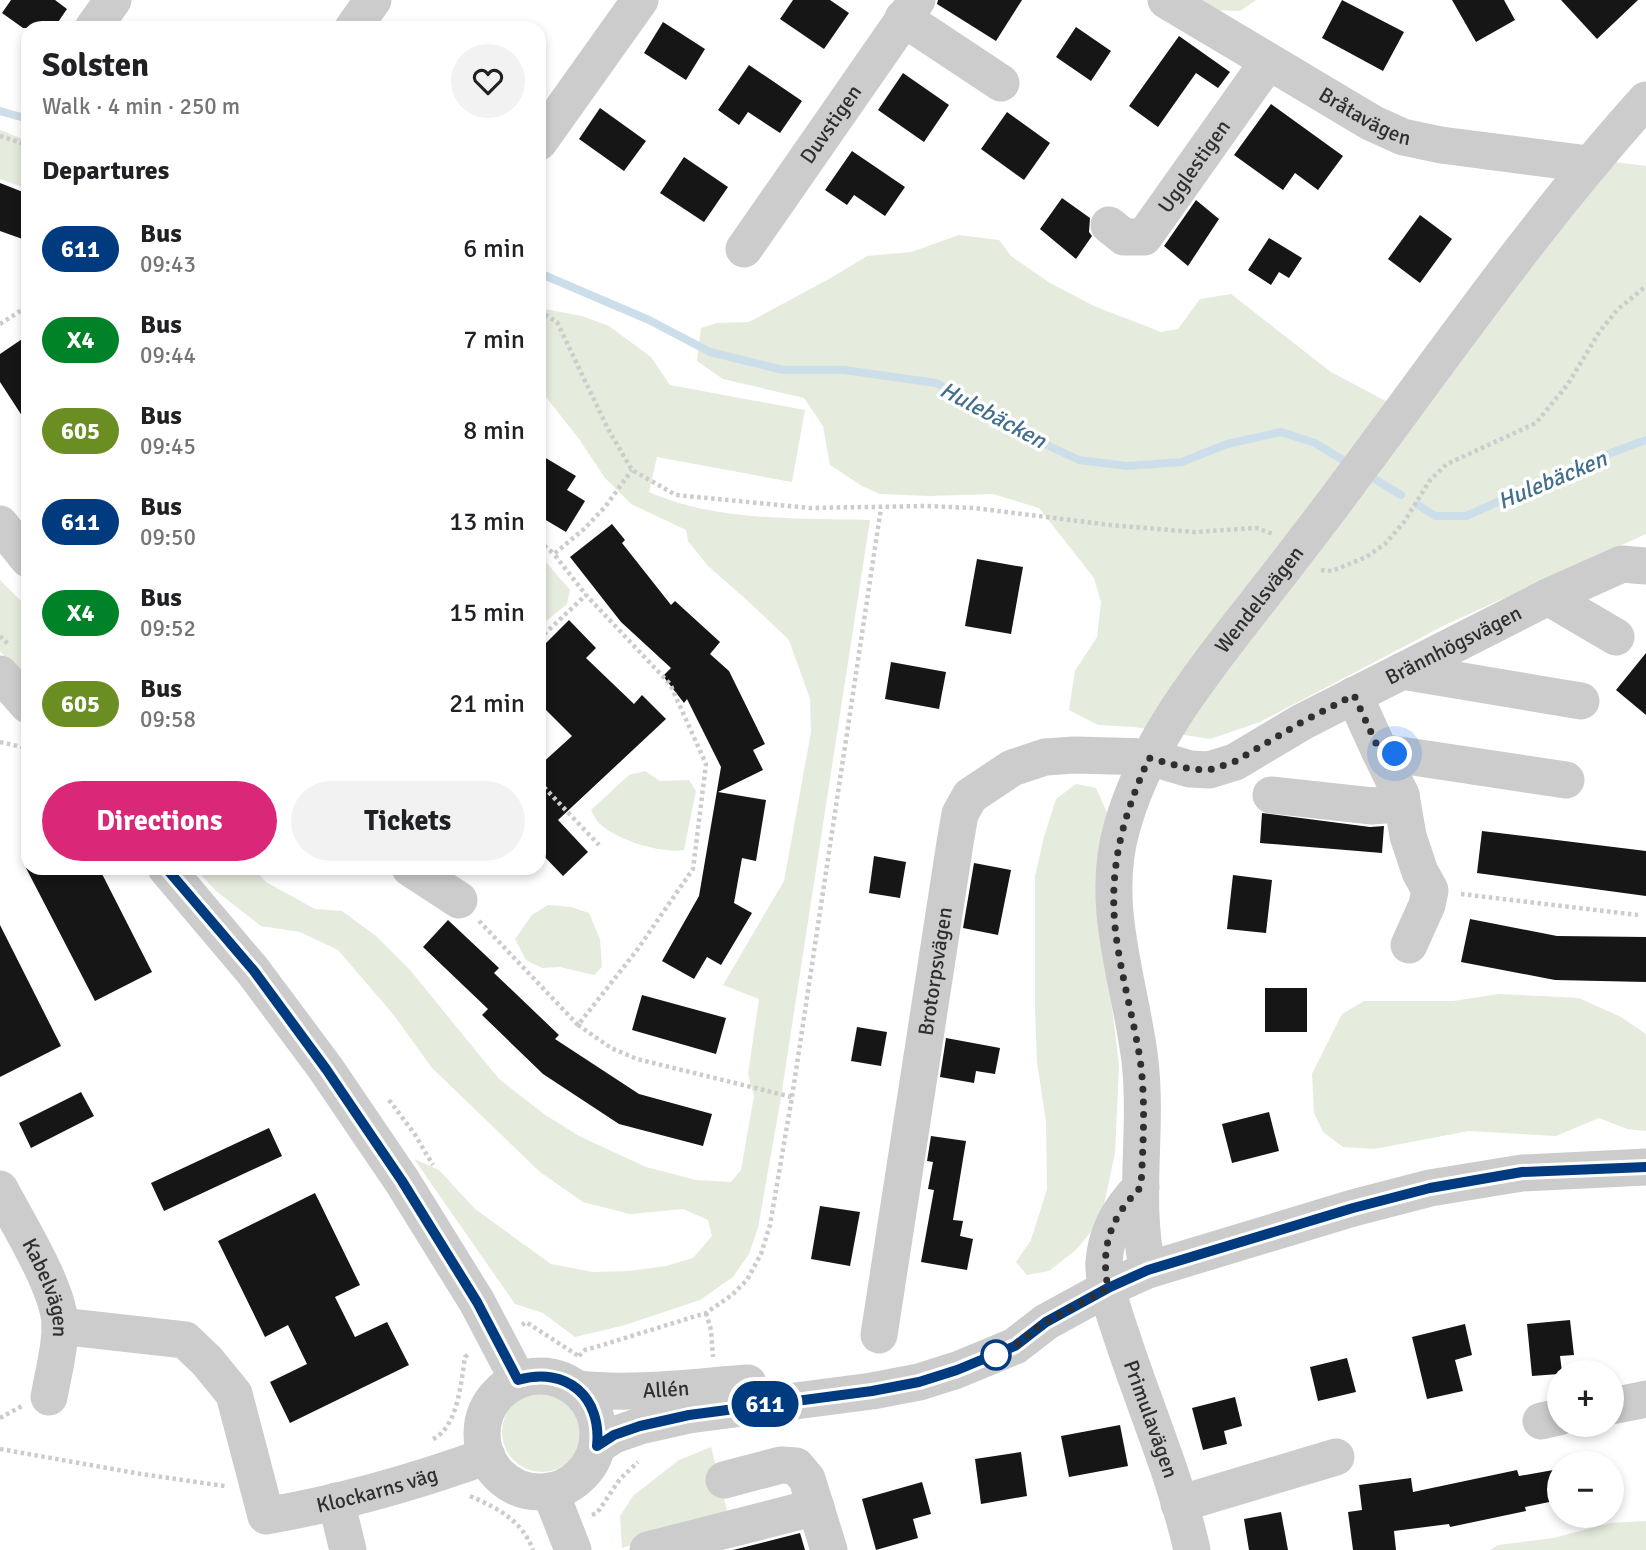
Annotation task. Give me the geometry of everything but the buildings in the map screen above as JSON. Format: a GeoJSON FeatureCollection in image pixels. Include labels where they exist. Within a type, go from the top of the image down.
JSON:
{"type":"FeatureCollection","features":[{"type":"Feature","properties":{"kind":"street"},"geometry":{"type":"LineString","coordinates":[[98,21],[113,0]]}},
{"type":"Feature","properties":{"kind":"street"},"geometry":{"type":"LineString","coordinates":[[359,21],[373,0]]}},
{"type":"Feature","properties":{"kind":"street"},"geometry":{"type":"LineString","coordinates":[[546,132],[640,0]]}},
{"type":"Feature","properties":{"kind":"street","name":"Bråtavägen"},"geometry":{"type":"LineString","coordinates":[[1166,0],[1372,123],[1403,137],[1441,145],[1588,164]]}},
{"type":"Feature","properties":{"kind":"street"},"geometry":{"type":"LineString","coordinates":[[910,9],[1000,83]]}},
{"type":"Feature","properties":{"kind":"street","name":"Duvstigen"},"geometry":{"type":"LineString","coordinates":[[744,249],[910,9]]}},
{"type":"Feature","properties":{"kind":"street","name":"Ugglestigen"},"geometry":{"type":"LineString","coordinates":[[1109,225],[1124,237],[1144,237],[1268,62]]}},
{"type":"Feature","properties":{"kind":"street","name":"Wendelsvägen"},"geometry":{"type":"LineString","coordinates":[[1148,1270],[1141,1229],[1143,1114],[1140,1061],[1118,947],[1115,898],[1116,858],[1131,798],[1149,758],[1192,686],[1588,164],[1646,100]]}},
{"type":"Feature","properties":{"kind":"street"},"geometry":{"type":"LineString","coordinates":[[0,524],[21,550]]}},
{"type":"Feature","properties":{"kind":"street","name":"Brännhögsvägen"},"geometry":{"type":"LineString","coordinates":[[1149,758],[1190,769],[1209,770],[1234,762],[1302,722],[1548,597],[1622,564],[1646,566]]}},
{"type":"Feature","properties":{"kind":"street"},"geometry":{"type":"LineString","coordinates":[[1548,597],[1616,638]]}},
{"type":"Feature","properties":{"kind":"street"},"geometry":{"type":"LineString","coordinates":[[1402,671],[1581,701]]}},
{"type":"Feature","properties":{"kind":"street"},"geometry":{"type":"LineString","coordinates":[[0,674],[18,709]]}},
{"type":"Feature","properties":{"kind":"street"},"geometry":{"type":"LineString","coordinates":[[1354,695],[1401,795],[1408,836],[1420,872],[1430,890],[1427,905],[1409,945]]}},
{"type":"Feature","properties":{"kind":"street"},"geometry":{"type":"LineString","coordinates":[[1380,752],[1566,780]]}},
{"type":"Feature","properties":{"kind":"street","name":"Brotorpsvägen"},"geometry":{"type":"LineString","coordinates":[[879,1335],[960,814],[970,796],[1012,768],[1045,757],[1074,755],[1149,758]]}},
{"type":"Feature","properties":{"kind":"street"},"geometry":{"type":"LineString","coordinates":[[1272,796],[1372,806],[1385,805],[1401,795]]}},
{"type":"Feature","properties":{"kind":"street"},"geometry":{"type":"LineString","coordinates":[[172,875],[254,971],[326,1069],[402,1181],[477,1302],[518,1380]]}},
{"type":"Feature","properties":{"kind":"street"},"geometry":{"type":"LineString","coordinates":[[421,875],[459,900]]}},
{"type":"Feature","properties":{"kind":"street","name":"Allén"},"geometry":{"type":"LineString","coordinates":[[597,1446],[614,1435],[640,1426],[689,1415],[768,1403],[829,1398],[919,1382],[1015,1346],[1039,1326],[1108,1288],[1148,1270],[1256,1236],[1430,1188],[1522,1172],[1646,1167]]}},
{"type":"Feature","properties":{"kind":"street"},"geometry":{"type":"LineString","coordinates":[[1108,1288],[1103,1264],[1112,1231],[1124,1204],[1141,1187]]}},
{"type":"Feature","properties":{"kind":"street","name":"Kabelvägen"},"geometry":{"type":"LineString","coordinates":[[0,1189],[56,1303],[60,1326],[49,1397]]}},
{"type":"Feature","properties":{"kind":"street","name":"Primulavägen"},"geometry":{"type":"LineString","coordinates":[[1108,1288],[1192,1550]]}},
{"type":"Feature","properties":{"kind":"street"},"geometry":{"type":"LineString","coordinates":[[60,1326],[185,1340],[207,1361],[234,1394],[262,1502]]}},
{"type":"Feature","properties":{"kind":"street","name":"Allén"},"geometry":{"type":"LineString","coordinates":[[581,1368],[610,1393],[817,1379],[883,1371],[940,1356],[1003,1331],[1039,1326]]}},
{"type":"Feature","properties":{"kind":"street"},"geometry":{"type":"LineString","coordinates":[[581,1368],[587,1398],[597,1421],[597,1446],[584,1472],[568,1485],[550,1491],[530,1491],[512,1484],[497,1472],[471,1462],[482,1437],[485,1416],[501,1391],[518,1380],[531,1376],[556,1377],[581,1368]]}},
{"type":"Feature","properties":{"kind":"street"},"geometry":{"type":"LineString","coordinates":[[1624,1404],[1646,1399]]}},
{"type":"Feature","properties":{"kind":"street"},"geometry":{"type":"LineString","coordinates":[[1179,1504],[1336,1457]]}},
{"type":"Feature","properties":{"kind":"street","name":"Klockarns väg"},"geometry":{"type":"LineString","coordinates":[[262,1502],[336,1501],[471,1462]]}},
{"type":"Feature","properties":{"kind":"street"},"geometry":{"type":"LineString","coordinates":[[724,1480],[781,1465],[796,1466],[807,1479],[829,1550]]}},
{"type":"Feature","properties":{"kind":"street"},"geometry":{"type":"LineString","coordinates":[[550,1491],[573,1550]]}},
{"type":"Feature","properties":{"kind":"street"},"geometry":{"type":"LineString","coordinates":[[336,1501],[348,1550]]}},
{"type":"Feature","properties":{"kind":"street"},"geometry":{"type":"LineString","coordinates":[[648,1550],[816,1507]]}},
{"type":"Feature","properties":{"kind":"path"},"geometry":{"type":"LineString","coordinates":[[0,136],[21,143]]}},
{"type":"Feature","properties":{"kind":"path"},"geometry":{"type":"LineString","coordinates":[[546,315],[557,322],[608,429],[632,470],[676,495],[810,508],[974,508],[1110,525],[1194,531],[1258,528],[1283,540],[1318,570],[1332,571],[1366,557],[1385,544],[1404,522],[1430,480],[1447,464],[1536,423],[1568,384],[1600,331],[1617,310],[1646,286]]}},
{"type":"Feature","properties":{"kind":"path"},"geometry":{"type":"LineString","coordinates":[[0,324],[21,310]]}},
{"type":"Feature","properties":{"kind":"path"},"geometry":{"type":"LineString","coordinates":[[554,554],[605,507],[632,470]]}},
{"type":"Feature","properties":{"kind":"path"},"geometry":{"type":"LineString","coordinates":[[533,1550],[529,1538],[516,1522],[466,1493],[471,1462],[440,1435],[451,1419],[465,1357],[526,1322],[581,1368],[585,1350],[706,1314],[747,1280],[761,1254],[770,1225],[792,1097],[881,508]]}},
{"type":"Feature","properties":{"kind":"path"},"geometry":{"type":"LineString","coordinates":[[546,547],[586,595],[670,684],[706,764],[693,869],[637,950],[578,1025]]}},
{"type":"Feature","properties":{"kind":"path"},"geometry":{"type":"LineString","coordinates":[[546,632],[586,595]]}},
{"type":"Feature","properties":{"kind":"path"},"geometry":{"type":"LineString","coordinates":[[0,742],[21,747]]}},
{"type":"Feature","properties":{"kind":"path"},"geometry":{"type":"LineString","coordinates":[[546,789],[599,845]]}},
{"type":"Feature","properties":{"kind":"path"},"geometry":{"type":"LineString","coordinates":[[1430,890],[1637,915]]}},
{"type":"Feature","properties":{"kind":"path"},"geometry":{"type":"LineString","coordinates":[[459,900],[578,1025],[611,1048],[637,1059],[792,1097]]}},
{"type":"Feature","properties":{"kind":"path"},"geometry":{"type":"LineString","coordinates":[[706,1314],[711,1330],[712,1348]]}},
{"type":"Feature","properties":{"kind":"path"},"geometry":{"type":"LineString","coordinates":[[0,1449],[141,1474],[241,1488],[262,1502]]}},
{"type":"Feature","properties":{"kind":"shaded area"},"geometry":{"type":"Polygon","coordinates":[[[1184,0],[1256,0],[1240,11],[1206,10],[1184,0]]]}},
{"type":"Feature","properties":{"kind":"shaded area"},"geometry":{"type":"Polygon","coordinates":[[[0,130],[21,138],[21,186],[0,179],[0,130]]]}},
{"type":"Feature","properties":{"kind":"shaded area"},"geometry":{"type":"Polygon","coordinates":[[[1615,162],[1646,166],[1646,534],[1447,624],[1260,722],[1210,739],[1134,727],[1098,725],[1069,710],[1075,671],[1097,637],[1101,602],[1094,578],[1039,508],[993,494],[880,494],[862,486],[830,465],[823,426],[804,398],[723,379],[697,361],[701,328],[717,323],[749,322],[867,256],[911,252],[959,235],[999,240],[1011,256],[1050,283],[1094,306],[1161,332],[1178,329],[1200,299],[1231,294],[1331,372],[1412,415],[1615,162]]]}},
{"type":"Feature","properties":{"kind":"shaded area"},"geometry":{"type":"Polygon","coordinates":[[[546,309],[582,316],[609,326],[651,357],[670,385],[805,410],[792,482],[657,457],[649,492],[675,502],[730,514],[870,520],[780,1103],[758,1228],[749,1254],[733,1277],[700,1300],[625,1325],[575,1337],[543,1313],[515,1304],[414,1159],[439,1170],[475,1209],[551,1264],[593,1272],[666,1266],[693,1258],[712,1236],[708,1220],[683,1209],[630,1214],[583,1202],[540,1172],[432,1068],[393,1014],[338,950],[300,932],[261,926],[216,891],[201,875],[260,875],[266,882],[315,909],[342,911],[376,936],[410,970],[499,1079],[544,1114],[579,1136],[646,1167],[696,1180],[731,1182],[741,1170],[754,1096],[748,1074],[759,999],[723,985],[784,881],[811,732],[810,699],[789,640],[708,566],[688,541],[686,530],[631,504],[605,478],[546,397],[546,309]]]}},
{"type":"Feature","properties":{"kind":"shaded area"},"geometry":{"type":"Polygon","coordinates":[[[546,562],[570,590],[567,604],[546,621],[546,562]]]}},
{"type":"Feature","properties":{"kind":"shaded area"},"geometry":{"type":"Polygon","coordinates":[[[0,580],[21,601],[21,674],[0,651],[0,580]]]}},
{"type":"Feature","properties":{"kind":"shaded area"},"geometry":{"type":"Polygon","coordinates":[[[645,771],[660,781],[689,780],[696,791],[684,850],[652,848],[628,840],[600,824],[591,810],[629,775],[645,771]]]}},
{"type":"Feature","properties":{"kind":"shaded area"},"geometry":{"type":"Polygon","coordinates":[[[1076,784],[1096,788],[1112,824],[1108,974],[1119,1066],[1115,1153],[1101,1219],[1077,1249],[1049,1271],[1027,1275],[1016,1262],[1031,1240],[1047,1189],[1046,1122],[1037,1062],[1035,876],[1056,799],[1076,784]]]}},
{"type":"Feature","properties":{"kind":"shaded area"},"geometry":{"type":"Polygon","coordinates":[[[548,905],[571,907],[589,913],[600,939],[602,967],[594,975],[560,967],[542,968],[526,960],[515,939],[532,915],[548,905]]]}},
{"type":"Feature","properties":{"kind":"shaded area"},"geometry":{"type":"Polygon","coordinates":[[[1499,994],[1579,998],[1621,1017],[1646,1034],[1646,1131],[1627,1129],[1599,1118],[1556,1136],[1469,1131],[1374,1149],[1343,1147],[1323,1132],[1314,1113],[1312,1074],[1342,1014],[1364,1001],[1453,1001],[1499,994]]]}},
{"type":"Feature","properties":{"kind":"shaded area"},"geometry":{"type":"Polygon","coordinates":[[[542,1392],[557,1395],[570,1404],[579,1417],[582,1432],[579,1447],[570,1460],[557,1469],[542,1472],[527,1469],[514,1460],[505,1447],[502,1432],[505,1417],[514,1404],[527,1395],[542,1392]]]}},
{"type":"Feature","properties":{"kind":"shaded area"},"geometry":{"type":"Polygon","coordinates":[[[711,1447],[728,1514],[622,1548],[620,1516],[633,1496],[679,1460],[711,1447]]]}},
{"type":"Feature","properties":{"kind":"shaded area"},"geometry":{"type":"Polygon","coordinates":[[[1646,1521],[1646,1550],[1490,1550],[1498,1545],[1553,1538],[1592,1528],[1624,1528],[1624,1522],[1646,1521]]]}},
{"type":"Feature","properties":{"kind":"waterway","name":"Hulebäcken"},"geometry":{"type":"LineString","coordinates":[[0,111],[21,117]]}},
{"type":"Feature","properties":{"kind":"waterway","name":"Hulebäcken"},"geometry":{"type":"LineString","coordinates":[[546,276],[649,320],[710,352],[783,370],[844,370],[936,383],[986,408],[1034,439],[1079,460],[1127,466],[1182,462],[1227,444],[1281,432],[1315,443],[1351,465]]}},
{"type":"Feature","properties":{"kind":"waterway","name":"Hulebäcken"},"geometry":{"type":"LineString","coordinates":[[1418,505],[1435,516],[1466,516],[1600,457],[1646,440]]}},
{"type":"Feature","properties":{"kind":"waterway","name":"Hulebäcken"},"geometry":{"type":"LineString","coordinates":[[1368,475],[1401,495]]}},
{"type":"Feature","properties":{"kind":"bus line","name":"611"},"geometry":{"type":"LineString","coordinates":[[172,875],[254,971],[326,1069],[402,1181],[477,1302],[518,1380],[531,1376],[556,1377],[578,1389],[593,1409],[597,1421],[597,1446],[614,1435],[640,1426],[689,1415],[742,1406],[829,1398],[919,1382],[957,1370],[1015,1346],[1039,1326],[1108,1288],[1148,1270],[1353,1208],[1430,1188],[1522,1172],[1646,1167]]}},
{"type":"Feature","properties":{"kind":"route"},"geometry":{"type":"LineString","coordinates":[[996,1355],[1015,1346],[1039,1326],[1108,1288],[1103,1264],[1117,1214],[1141,1187],[1143,1114],[1140,1061],[1118,947],[1115,898],[1116,858],[1121,831],[1131,798],[1149,758],[1190,769],[1209,770],[1234,762],[1267,741],[1354,695],[1380,752],[1395,754]]}}]}
